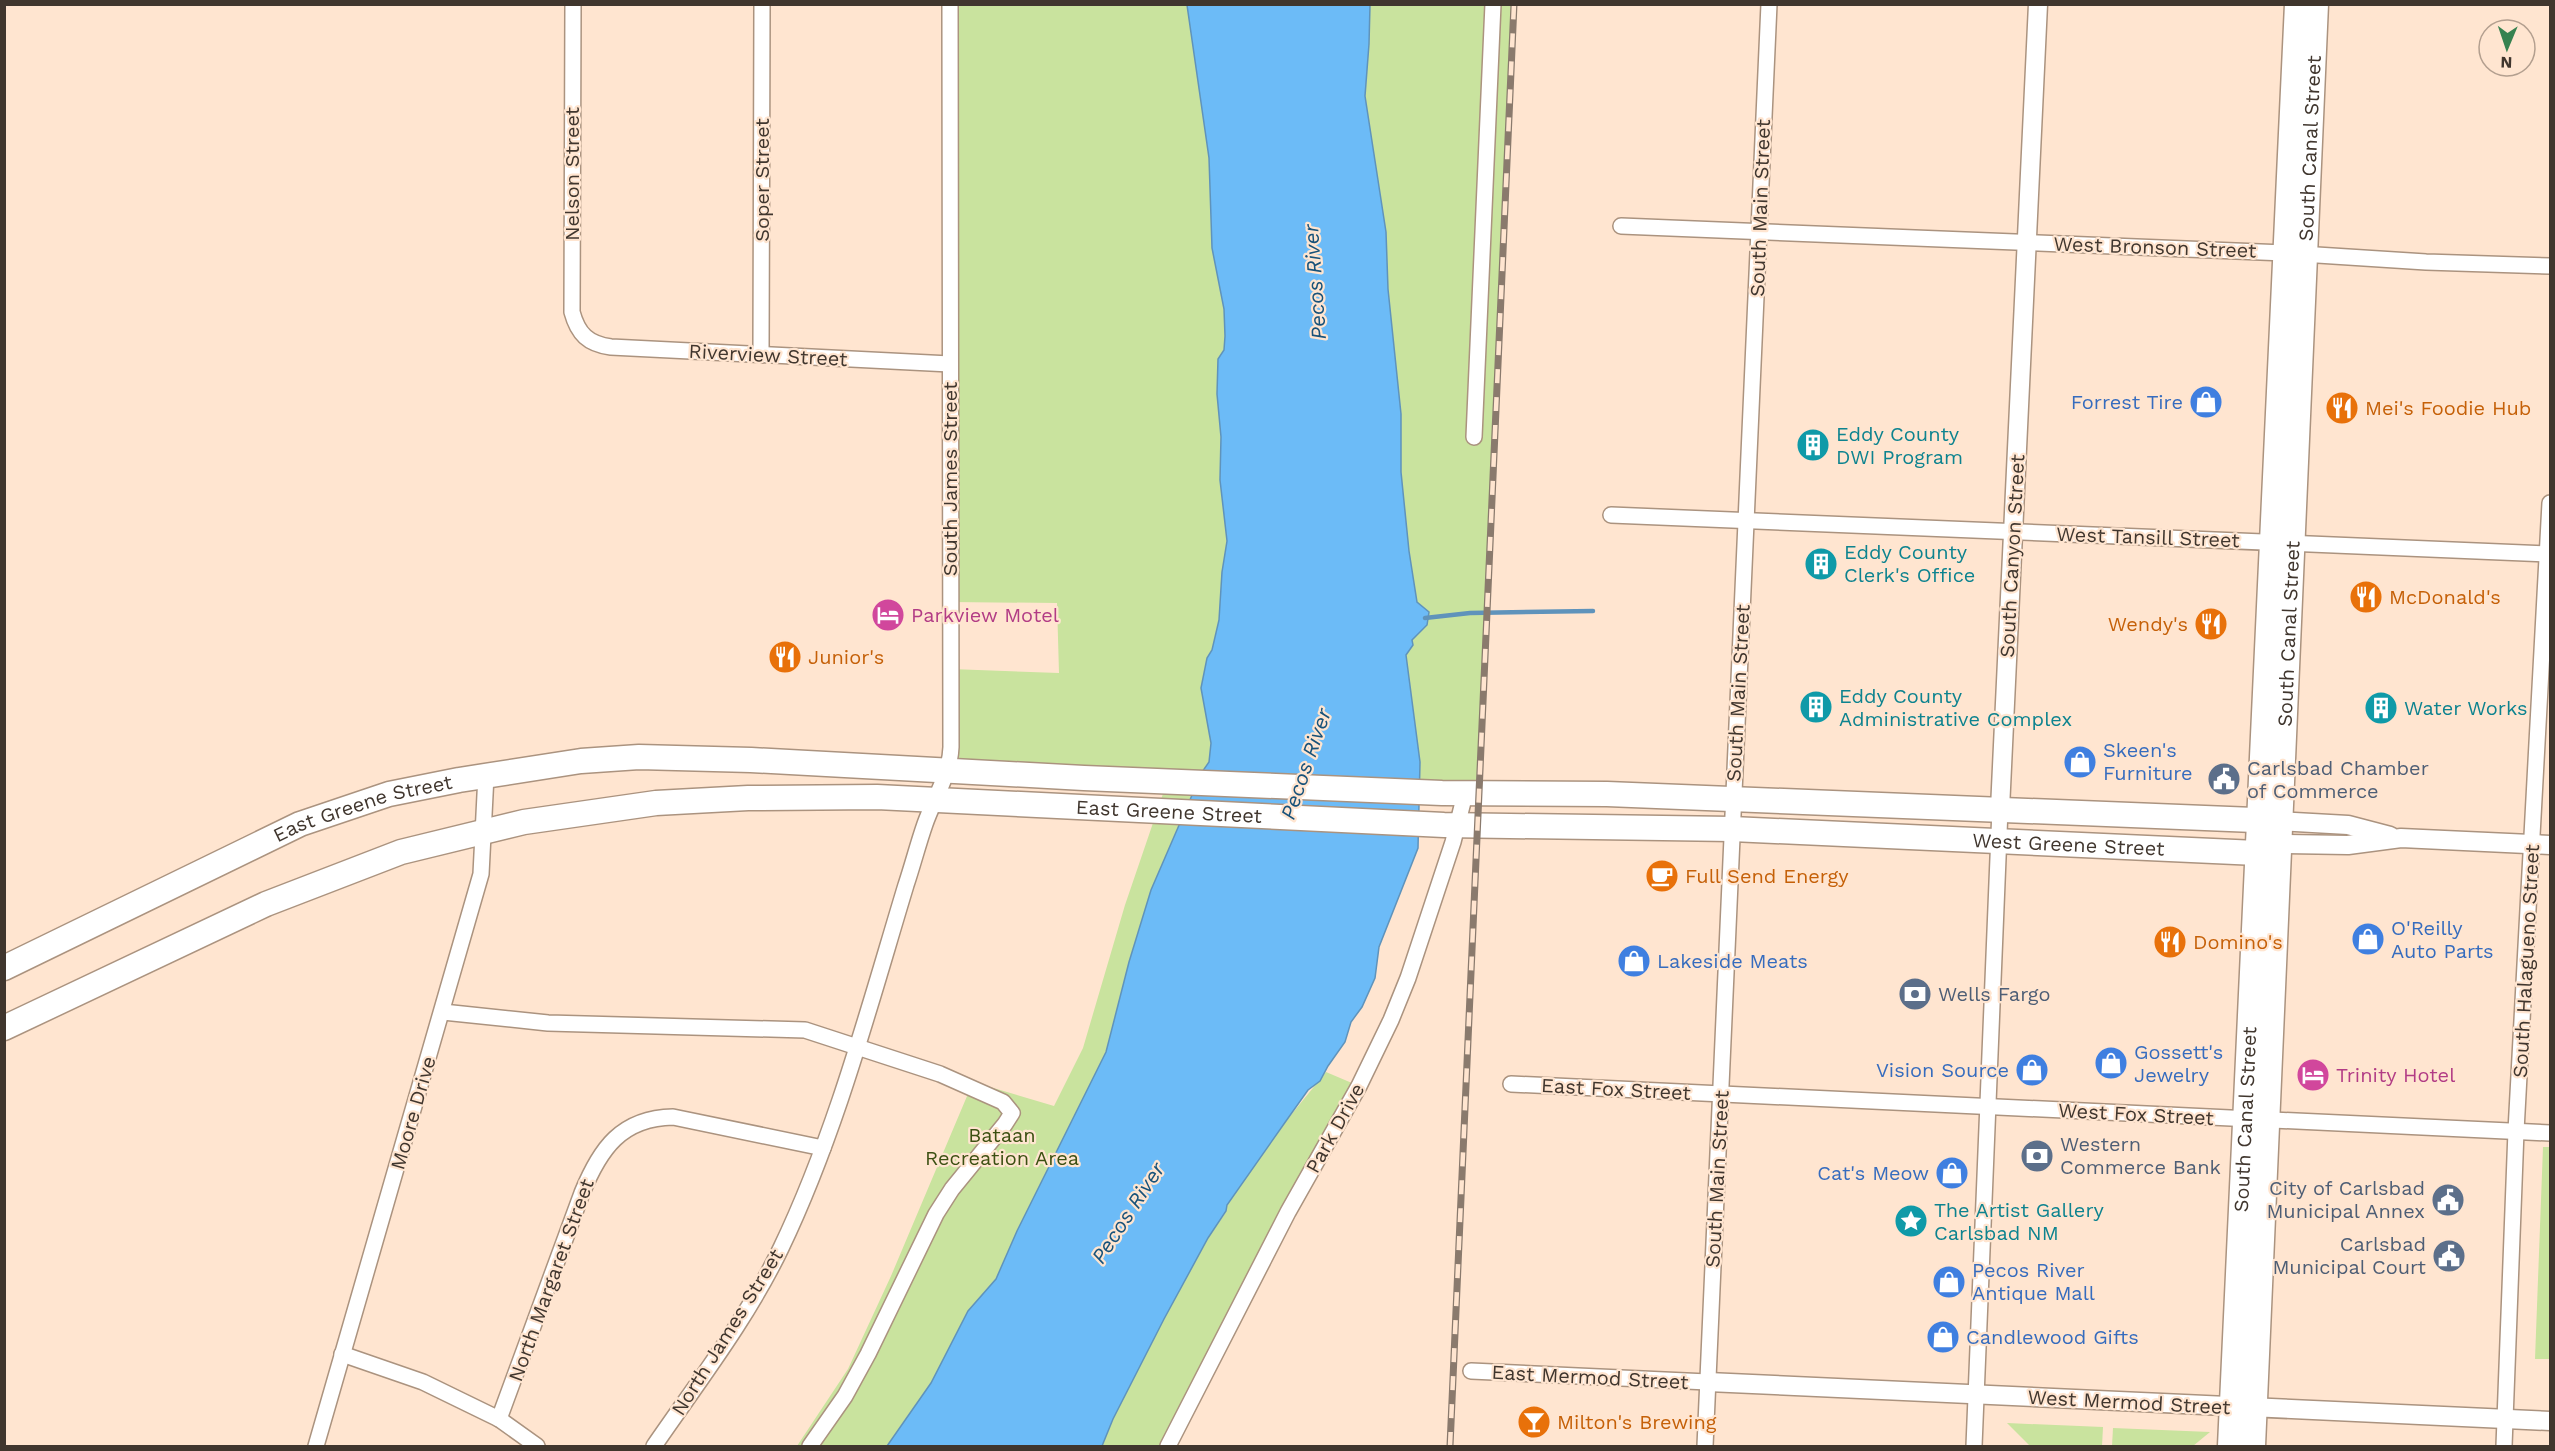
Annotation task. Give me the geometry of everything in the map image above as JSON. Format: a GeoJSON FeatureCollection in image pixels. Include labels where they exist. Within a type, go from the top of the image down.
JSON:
{"type":"FeatureCollection","features":[{"type":"Feature","properties":{"kind":"highway","name":"South Canal Street"},"geometry":{"type":"LineString","coordinates":[[2295,253],[2297,4]]}},
{"type":"Feature","properties":{"kind":"highway","name":"South Canal Street"},"geometry":{"type":"LineString","coordinates":[[2244,1406],[2295,253],[2316,4]]}},
{"type":"Feature","properties":{"kind":"highway","name":"East Greene Street"},"geometry":{"type":"LineString","coordinates":[[4,968],[300,824],[388,795],[486,775],[610,759],[751,760],[1129,780],[1465,794],[1607,794],[1733,799]]}},
{"type":"Feature","properties":{"kind":"highway"},"geometry":{"type":"LineString","coordinates":[[748,798],[751,760]]}},
{"type":"Feature","properties":{"kind":"highway","name":"East Greene Street"},"geometry":{"type":"LineString","coordinates":[[4,1028],[266,904],[401,852],[484,831],[596,810],[656,803],[748,798],[833,797],[1128,808],[1446,824],[1732,830]]}},
{"type":"Feature","properties":{"kind":"highway","name":"West Greene Street"},"geometry":{"type":"LineString","coordinates":[[1733,799],[2000,809],[2268,835]]}},
{"type":"Feature","properties":{"kind":"highway","name":"West Greene Street"},"geometry":{"type":"LineString","coordinates":[[1732,830],[1999,842],[2268,835]]}},
{"type":"Feature","properties":{"kind":"highway"},"geometry":{"type":"LineString","coordinates":[[2230,1446],[2244,1406]]}},
{"type":"Feature","properties":{"kind":"highway"},"geometry":{"type":"LineString","coordinates":[[2244,1406],[2253,1446]]}},
{"type":"Feature","properties":{"kind":"street","name":"Nelson Street"},"geometry":{"type":"LineString","coordinates":[[573,4],[572,312],[575,322],[587,339]]}},
{"type":"Feature","properties":{"kind":"street","name":"Soper Street"},"geometry":{"type":"LineString","coordinates":[[762,4],[762,355]]}},
{"type":"Feature","properties":{"kind":"street","name":"South James Street"},"geometry":{"type":"LineString","coordinates":[[857,1047],[925,825],[948,770],[951,747],[950,4]]}},
{"type":"Feature","properties":{"kind":"street"},"geometry":{"type":"LineString","coordinates":[[1474,437],[1493,4]]}},
{"type":"Feature","properties":{"kind":"street","name":"South Main Street"},"geometry":{"type":"LineString","coordinates":[[1706,1446],[1769,4]]}},
{"type":"Feature","properties":{"kind":"street","name":"South Canyon Street"},"geometry":{"type":"LineString","coordinates":[[1974,1446],[2012,531],[2029,242],[2038,4]]}},
{"type":"Feature","properties":{"kind":"street","name":"West Bronson Street"},"geometry":{"type":"LineString","coordinates":[[1621,226],[2295,253],[2427,262],[2550,266]]}},
{"type":"Feature","properties":{"kind":"street","name":"Riverview Street"},"geometry":{"type":"LineString","coordinates":[[587,339],[597,345],[611,347],[950,364]]}},
{"type":"Feature","properties":{"kind":"street","name":"South Halagueno Street"},"geometry":{"type":"LineString","coordinates":[[2504,1446],[2516,1131],[2542,844],[2550,502]]}},
{"type":"Feature","properties":{"kind":"street","name":"West Tansill Street"},"geometry":{"type":"LineString","coordinates":[[1611,515],[2549,554]]}},
{"type":"Feature","properties":{"kind":"street","name":"Moore Drive"},"geometry":{"type":"LineString","coordinates":[[316,1446],[481,874],[486,775]]}},
{"type":"Feature","properties":{"kind":"street","name":"Park Drive"},"geometry":{"type":"LineString","coordinates":[[1168,1446],[1288,1212],[1331,1138],[1374,1056],[1408,978],[1446,824],[1465,794]]}},
{"type":"Feature","properties":{"kind":"street","name":"West Greene Street"},"geometry":{"type":"LineString","coordinates":[[2268,835],[2348,825],[2401,838],[2542,844]]}},
{"type":"Feature","properties":{"kind":"street"},"geometry":{"type":"LineString","coordinates":[[443,1012],[548,1023],[805,1030],[940,1074],[1004,1102],[1012,1113],[952,1189],[936,1214],[888,1316],[850,1388],[810,1446]]}},
{"type":"Feature","properties":{"kind":"street","name":"North James Street"},"geometry":{"type":"LineString","coordinates":[[654,1446],[751,1301],[780,1250],[823,1148],[857,1047]]}},
{"type":"Feature","properties":{"kind":"street","name":"East Fox Street"},"geometry":{"type":"LineString","coordinates":[[1511,1084],[1721,1094]]}},
{"type":"Feature","properties":{"kind":"street","name":"West Fox Street"},"geometry":{"type":"LineString","coordinates":[[1721,1094],[2550,1133]]}},
{"type":"Feature","properties":{"kind":"street","name":"North Margaret Street"},"geometry":{"type":"LineString","coordinates":[[500,1419],[590,1171],[608,1143],[638,1124],[659,1117],[673,1117],[823,1148]]}},
{"type":"Feature","properties":{"kind":"street"},"geometry":{"type":"LineString","coordinates":[[342,1354],[423,1382],[500,1419],[537,1446]]}},
{"type":"Feature","properties":{"kind":"street","name":"East Mermod Street"},"geometry":{"type":"LineString","coordinates":[[1471,1371],[1708,1382]]}},
{"type":"Feature","properties":{"kind":"street","name":"West Mermod Street"},"geometry":{"type":"LineString","coordinates":[[1708,1382],[2550,1421]]}},
{"type":"Feature","properties":{"kind":"green space","name":"Bataan Recreation Area"},"geometry":{"type":"Polygon","coordinates":[[[950,5],[1187,5],[1209,158],[1212,248],[1224,309],[1225,336],[1224,350],[1218,359],[1217,394],[1221,437],[1220,480],[1227,541],[1222,572],[1219,620],[1212,650],[1207,658],[1201,688],[1211,743],[1209,762],[1202,772],[1151,890],[1129,962],[1106,1052],[1017,1231],[996,1279],[968,1311],[931,1383],[887,1446],[797,1446],[848,1369],[891,1276],[973,1082],[1054,1106],[1083,1048],[1125,905],[1167,782],[948,770],[951,669],[1059,673],[1057,603],[951,602],[950,5]]]}},
{"type":"Feature","properties":{"kind":"green space"},"geometry":{"type":"Polygon","coordinates":[[[1370,5],[1514,5],[1479,794],[1419,792],[1420,761],[1406,655],[1413,645],[1412,640],[1427,625],[1417,602],[1409,551],[1401,472],[1401,414],[1388,289],[1386,232],[1365,96],[1370,5]]]}},
{"type":"Feature","properties":{"kind":"green space"},"geometry":{"type":"Polygon","coordinates":[[[1326,1072],[1359,1086],[1168,1446],[1102,1446],[1113,1419],[1164,1319],[1208,1238],[1226,1212],[1227,1205],[1286,1121],[1326,1072]]]}},
{"type":"Feature","properties":{"kind":"green space"},"geometry":{"type":"Polygon","coordinates":[[[2543,1147],[2550,1147],[2550,1359],[2535,1359],[2543,1147]]]}},
{"type":"Feature","properties":{"kind":"green space"},"geometry":{"type":"Polygon","coordinates":[[[2007,1423],[2103,1427],[2102,1446],[2030,1446],[2007,1423]]]}},
{"type":"Feature","properties":{"kind":"green space"},"geometry":{"type":"Polygon","coordinates":[[[2113,1428],[2210,1432],[2193,1446],[2112,1446],[2113,1428]]]}},
{"type":"Feature","properties":{"kind":"water","name":"Pecos River"},"geometry":{"type":"Polygon","coordinates":[[[1187,5],[1370,5],[1365,96],[1386,232],[1388,289],[1401,414],[1401,472],[1417,602],[1429,612],[1427,625],[1412,640],[1413,645],[1406,655],[1420,762],[1418,848],[1379,947],[1375,978],[1362,1007],[1351,1022],[1345,1042],[1320,1081],[1308,1090],[1227,1205],[1226,1211],[1208,1238],[1164,1319],[1113,1419],[1102,1446],[887,1446],[931,1383],[968,1311],[996,1279],[1017,1231],[1106,1052],[1129,962],[1151,890],[1202,772],[1209,762],[1211,743],[1201,688],[1207,658],[1212,650],[1219,620],[1222,572],[1227,541],[1220,480],[1221,437],[1217,394],[1218,359],[1224,350],[1225,336],[1224,309],[1212,248],[1209,158],[1187,5]]]}},
{"type":"Feature","properties":{"kind":"waterway"},"geometry":{"type":"LineString","coordinates":[[1425,618],[1470,613],[1593,611]]}},
{"type":"Feature","properties":{"kind":"railway"},"geometry":{"type":"LineString","coordinates":[[1450,1446],[1514,4]]}},
{"type":"Feature","properties":{"kind":"place","name":"Forrest Tire"},"geometry":{"type":"Point","coordinates":[2206,402]}},
{"type":"Feature","properties":{"kind":"place","name":"Mei's Foodie Hub"},"geometry":{"type":"Point","coordinates":[2342,408]}},
{"type":"Feature","properties":{"kind":"place","name":"Eddy County DWI Program"},"geometry":{"type":"Point","coordinates":[1813,445]}},
{"type":"Feature","properties":{"kind":"place","name":"Eddy County Clerk's Office"},"geometry":{"type":"Point","coordinates":[1821,564]}},
{"type":"Feature","properties":{"kind":"place","name":"McDonald's"},"geometry":{"type":"Point","coordinates":[2366,597]}},
{"type":"Feature","properties":{"kind":"place","name":"Parkview Motel"},"geometry":{"type":"Point","coordinates":[888,615]}},
{"type":"Feature","properties":{"kind":"place","name":"Wendy's"},"geometry":{"type":"Point","coordinates":[2211,624]}},
{"type":"Feature","properties":{"kind":"place","name":"Junior's"},"geometry":{"type":"Point","coordinates":[785,657]}},
{"type":"Feature","properties":{"kind":"place","name":"Eddy County Administrative Complex"},"geometry":{"type":"Point","coordinates":[1816,707]}},
{"type":"Feature","properties":{"kind":"place","name":"Water Works"},"geometry":{"type":"Point","coordinates":[2381,708]}},
{"type":"Feature","properties":{"kind":"place","name":"Skeen's Furniture"},"geometry":{"type":"Point","coordinates":[2080,762]}},
{"type":"Feature","properties":{"kind":"place","name":"Carlsbad Chamber of Commerce"},"geometry":{"type":"Point","coordinates":[2224,779]}},
{"type":"Feature","properties":{"kind":"place","name":"Full Send Energy"},"geometry":{"type":"Point","coordinates":[1662,876]}},
{"type":"Feature","properties":{"kind":"place","name":"O'Reilly Auto Parts"},"geometry":{"type":"Point","coordinates":[2368,939]}},
{"type":"Feature","properties":{"kind":"place","name":"Domino's"},"geometry":{"type":"Point","coordinates":[2170,942]}},
{"type":"Feature","properties":{"kind":"place","name":"Lakeside Meats"},"geometry":{"type":"Point","coordinates":[1634,961]}},
{"type":"Feature","properties":{"kind":"place","name":"Wells Fargo"},"geometry":{"type":"Point","coordinates":[1915,994]}},
{"type":"Feature","properties":{"kind":"place","name":"Gossett's Jewelry"},"geometry":{"type":"Point","coordinates":[2111,1063]}},
{"type":"Feature","properties":{"kind":"place","name":"Vision Source"},"geometry":{"type":"Point","coordinates":[2032,1070]}},
{"type":"Feature","properties":{"kind":"place","name":"Trinity Hotel"},"geometry":{"type":"Point","coordinates":[2313,1075]}},
{"type":"Feature","properties":{"kind":"place","name":"Western Commerce Bank"},"geometry":{"type":"Point","coordinates":[2037,1156]}},
{"type":"Feature","properties":{"kind":"place","name":"Cat's Meow"},"geometry":{"type":"Point","coordinates":[1952,1173]}},
{"type":"Feature","properties":{"kind":"place","name":"City of Carlsbad Municipal Annex"},"geometry":{"type":"Point","coordinates":[2448,1200]}},
{"type":"Feature","properties":{"kind":"place","name":"The Artist Gallery Carlsbad NM"},"geometry":{"type":"Point","coordinates":[1911,1221]}},
{"type":"Feature","properties":{"kind":"place","name":"Carlsbad Municipal Court"},"geometry":{"type":"Point","coordinates":[2449,1256]}},
{"type":"Feature","properties":{"kind":"place","name":"Pecos River Antique Mall"},"geometry":{"type":"Point","coordinates":[1949,1282]}},
{"type":"Feature","properties":{"kind":"place","name":"Candlewood Gifts"},"geometry":{"type":"Point","coordinates":[1943,1337]}},
{"type":"Feature","properties":{"kind":"place","name":"Milton's Brewing"},"geometry":{"type":"Point","coordinates":[1534,1422]}}]}
